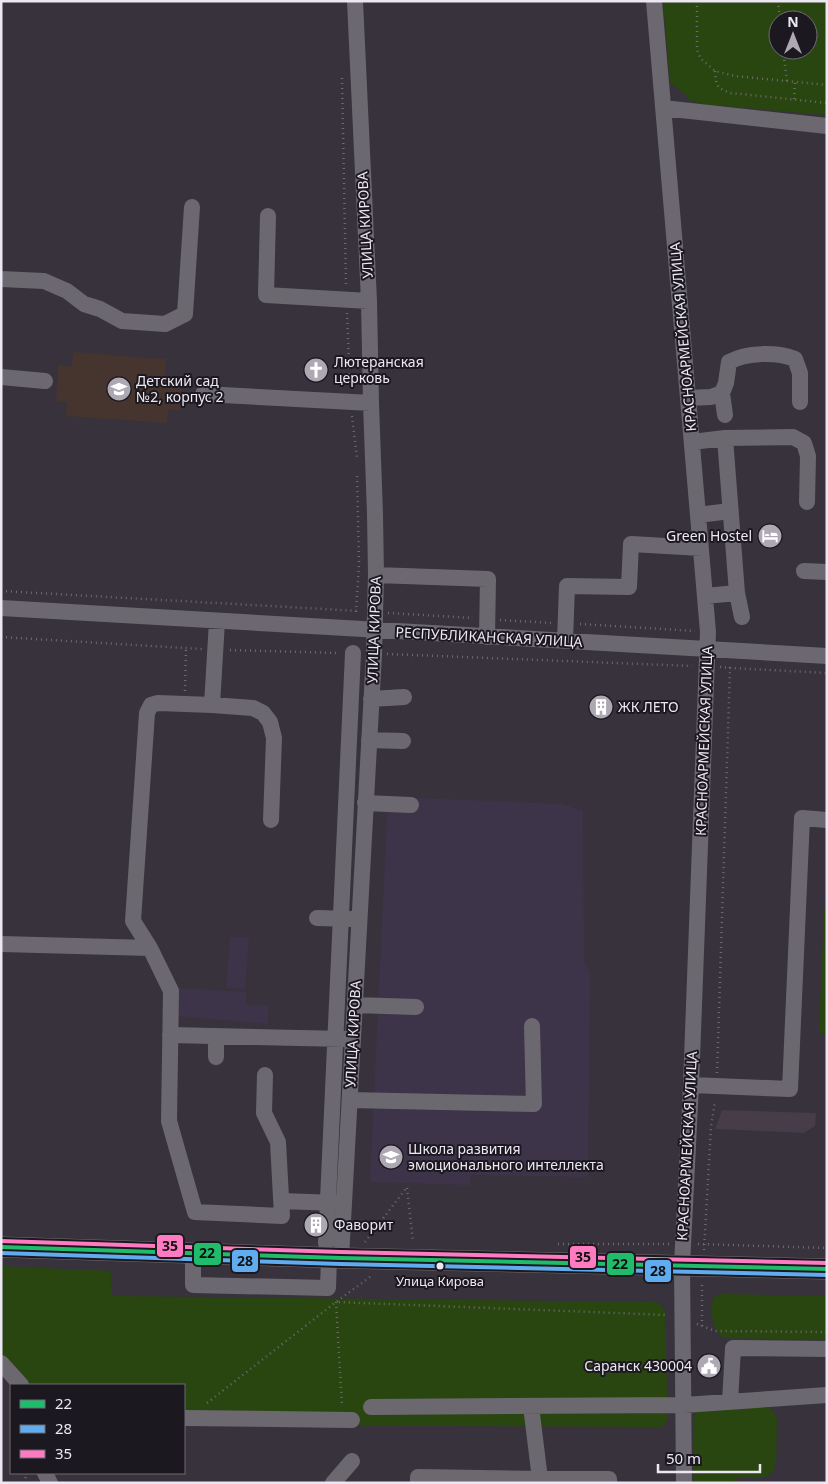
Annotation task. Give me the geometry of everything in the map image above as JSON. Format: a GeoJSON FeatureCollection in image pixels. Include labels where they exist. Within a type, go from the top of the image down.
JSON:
{"type":"FeatureCollection","features":[{"type":"Feature","properties":{"kind":"main road"},"geometry":{"type":"LineString","coordinates":[[1,1247],[193,1253],[332,1253],[368,1251],[692,1266],[827,1269]]}},
{"type":"Feature","properties":{"kind":"street","name":"УЛИЦА КИРОВА"},"geometry":{"type":"LineString","coordinates":[[332,1253],[345,1204],[375,630],[376,575],[369,301],[355,1]]}},
{"type":"Feature","properties":{"kind":"street","name":"КРАСНОАРМЕЙСКАЯ УЛИЦА"},"geometry":{"type":"LineString","coordinates":[[654,1],[708,632],[690,1085],[692,1266],[683,1319],[684,1483]]}},
{"type":"Feature","properties":{"kind":"street"},"geometry":{"type":"LineString","coordinates":[[663,108],[827,126]]}},
{"type":"Feature","properties":{"kind":"street"},"geometry":{"type":"LineString","coordinates":[[1,279],[44,281],[67,291],[84,304],[100,309],[122,321],[164,324],[186,314],[192,207]]}},
{"type":"Feature","properties":{"kind":"street"},"geometry":{"type":"LineString","coordinates":[[268,216],[266,295],[369,301]]}},
{"type":"Feature","properties":{"kind":"street"},"geometry":{"type":"LineString","coordinates":[[725,415],[722,393],[726,383],[729,362],[737,357],[785,355],[795,359],[800,373],[800,402]]}},
{"type":"Feature","properties":{"kind":"street"},"geometry":{"type":"LineString","coordinates":[[1,377],[45,381]]}},
{"type":"Feature","properties":{"kind":"street"},"geometry":{"type":"LineString","coordinates":[[688,398],[710,397],[722,393]]}},
{"type":"Feature","properties":{"kind":"street"},"geometry":{"type":"LineString","coordinates":[[203,394],[371,403]]}},
{"type":"Feature","properties":{"kind":"street"},"geometry":{"type":"LineString","coordinates":[[692,442],[725,438],[793,437],[804,443],[808,456],[807,502]]}},
{"type":"Feature","properties":{"kind":"street"},"geometry":{"type":"LineString","coordinates":[[725,438],[737,593],[742,616]]}},
{"type":"Feature","properties":{"kind":"street"},"geometry":{"type":"LineString","coordinates":[[698,515],[730,511]]}},
{"type":"Feature","properties":{"kind":"street"},"geometry":{"type":"LineString","coordinates":[[565,642],[567,586],[629,587],[631,544],[701,548]]}},
{"type":"Feature","properties":{"kind":"street"},"geometry":{"type":"LineString","coordinates":[[804,571],[827,572]]}},
{"type":"Feature","properties":{"kind":"street"},"geometry":{"type":"LineString","coordinates":[[376,575],[488,579],[487,637]]}},
{"type":"Feature","properties":{"kind":"street"},"geometry":{"type":"LineString","coordinates":[[705,596],[737,593]]}},
{"type":"Feature","properties":{"kind":"street","name":"РЕСПУБЛИКАНСКАЯ УЛИЦА"},"geometry":{"type":"LineString","coordinates":[[1,608],[827,656]]}},
{"type":"Feature","properties":{"kind":"street"},"geometry":{"type":"LineString","coordinates":[[212,705],[217,621]]}},
{"type":"Feature","properties":{"kind":"street"},"geometry":{"type":"LineString","coordinates":[[193,1253],[193,1285],[328,1288],[332,1253],[328,1203],[353,653]]}},
{"type":"Feature","properties":{"kind":"street"},"geometry":{"type":"LineString","coordinates":[[371,699],[404,697]]}},
{"type":"Feature","properties":{"kind":"street"},"geometry":{"type":"LineString","coordinates":[[265,1075],[264,1113],[278,1142],[282,1216],[195,1212],[169,1121],[170,991],[150,948],[133,921],[147,713],[151,705],[158,702],[212,705],[234,702],[263,713],[270,722],[274,738],[271,820]]}},
{"type":"Feature","properties":{"kind":"street"},"geometry":{"type":"LineString","coordinates":[[369,740],[403,741]]}},
{"type":"Feature","properties":{"kind":"street"},"geometry":{"type":"LineString","coordinates":[[365,803],[411,805]]}},
{"type":"Feature","properties":{"kind":"street"},"geometry":{"type":"LineString","coordinates":[[690,1085],[790,1089],[802,818],[827,820]]}},
{"type":"Feature","properties":{"kind":"street"},"geometry":{"type":"LineString","coordinates":[[317,918],[359,920]]}},
{"type":"Feature","properties":{"kind":"street"},"geometry":{"type":"LineString","coordinates":[[1,944],[150,948]]}},
{"type":"Feature","properties":{"kind":"street"},"geometry":{"type":"LineString","coordinates":[[355,1005],[416,1007]]}},
{"type":"Feature","properties":{"kind":"street"},"geometry":{"type":"LineString","coordinates":[[350,1100],[534,1104],[532,1026]]}},
{"type":"Feature","properties":{"kind":"street"},"geometry":{"type":"LineString","coordinates":[[170,1035],[353,1040]]}},
{"type":"Feature","properties":{"kind":"street"},"geometry":{"type":"LineString","coordinates":[[216,1036],[216,1056]]}},
{"type":"Feature","properties":{"kind":"street"},"geometry":{"type":"LineString","coordinates":[[282,1201],[345,1204]]}},
{"type":"Feature","properties":{"kind":"street"},"geometry":{"type":"LineString","coordinates":[[730,1402],[733,1348],[827,1350]]}},
{"type":"Feature","properties":{"kind":"street"},"geometry":{"type":"LineString","coordinates":[[1,1363],[20,1384]]}},
{"type":"Feature","properties":{"kind":"street"},"geometry":{"type":"LineString","coordinates":[[371,1407],[684,1405],[827,1395]]}},
{"type":"Feature","properties":{"kind":"street"},"geometry":{"type":"LineString","coordinates":[[531,1406],[540,1481]]}},
{"type":"Feature","properties":{"kind":"street"},"geometry":{"type":"LineString","coordinates":[[186,1418],[347,1420]]}},
{"type":"Feature","properties":{"kind":"street"},"geometry":{"type":"LineString","coordinates":[[333,1483],[352,1461]]}},
{"type":"Feature","properties":{"kind":"street"},"geometry":{"type":"LineString","coordinates":[[418,1483],[418,1477],[540,1481],[609,1479],[609,1483]]}},
{"type":"Feature","properties":{"kind":"path"},"geometry":{"type":"LineString","coordinates":[[697,1],[697,50],[701,59],[715,72],[735,76],[827,85]]}},
{"type":"Feature","properties":{"kind":"path"},"geometry":{"type":"LineString","coordinates":[[784,60],[787,81]]}},
{"type":"Feature","properties":{"kind":"path"},"geometry":{"type":"LineString","coordinates":[[715,72],[719,88],[731,93],[827,103]]}},
{"type":"Feature","properties":{"kind":"path"},"geometry":{"type":"LineString","coordinates":[[794,99],[795,82]]}},
{"type":"Feature","properties":{"kind":"path"},"geometry":{"type":"LineString","coordinates":[[1,591],[708,632]]}},
{"type":"Feature","properties":{"kind":"path"},"geometry":{"type":"LineString","coordinates":[[184,704],[186,648]]}},
{"type":"Feature","properties":{"kind":"path"},"geometry":{"type":"LineString","coordinates":[[702,1326],[692,1266],[717,1086],[730,668],[827,673]]}},
{"type":"Feature","properties":{"kind":"path"},"geometry":{"type":"LineString","coordinates":[[186,1418],[371,1276],[368,1251],[407,1187],[413,1244]]}},
{"type":"Feature","properties":{"kind":"path"},"geometry":{"type":"LineString","coordinates":[[336,1302],[670,1315],[715,1331],[827,1332]]}},
{"type":"Feature","properties":{"kind":"path"},"geometry":{"type":"LineString","coordinates":[[336,1302],[347,1420]]}},
{"type":"Feature","properties":{"kind":"shaded area","name":"Детский сад №2, корпус 2"},"geometry":{"type":"Polygon","coordinates":[[[73,352],[166,359],[165,375],[182,377],[180,410],[168,410],[167,423],[66,416],[67,402],[56,401],[58,365],[72,366],[73,352]]]}},
{"type":"Feature","properties":{"kind":"shaded area"},"geometry":{"type":"Polygon","coordinates":[[[392,797],[562,804],[583,811],[584,961],[590,972],[588,1177],[470,1175],[470,1185],[370,1182],[387,816],[392,797]]]}},
{"type":"Feature","properties":{"kind":"shaded area"},"geometry":{"type":"Polygon","coordinates":[[[230,937],[249,938],[245,989],[226,988],[230,937]]]}},
{"type":"Feature","properties":{"kind":"shaded area"},"geometry":{"type":"Polygon","coordinates":[[[177,988],[246,992],[246,1005],[268,1006],[268,1024],[176,1016],[177,988]]]}},
{"type":"Feature","properties":{"kind":"shaded area"},"geometry":{"type":"Polygon","coordinates":[[[722,1110],[816,1113],[815,1126],[804,1133],[715,1129],[722,1110]]]}},
{"type":"Feature","properties":{"kind":"green space"},"geometry":{"type":"Polygon","coordinates":[[[663,1],[827,1],[827,115],[699,104],[688,100],[686,95],[670,83],[663,1]]]}},
{"type":"Feature","properties":{"kind":"green space"},"geometry":{"type":"Polygon","coordinates":[[[824,910],[827,910],[827,1035],[819,1033],[824,910]]]}},
{"type":"Feature","properties":{"kind":"green space"},"geometry":{"type":"Polygon","coordinates":[[[1,1266],[111,1271],[112,1296],[655,1302],[662,1305],[665,1312],[668,1420],[662,1427],[185,1425],[185,1384],[26,1384],[1,1354],[1,1266]]]}},
{"type":"Feature","properties":{"kind":"green space"},"geometry":{"type":"Polygon","coordinates":[[[721,1294],[827,1296],[827,1340],[723,1338],[716,1330],[711,1313],[714,1297],[721,1294]]]}},
{"type":"Feature","properties":{"kind":"green space"},"geometry":{"type":"Polygon","coordinates":[[[768,1407],[774,1412],[777,1419],[776,1462],[773,1472],[764,1478],[739,1478],[732,1483],[693,1483],[693,1420],[696,1411],[768,1407]]]}},
{"type":"Feature","properties":{"kind":"transit line","name":"35"},"geometry":{"type":"LineString","coordinates":[[1,1241],[341,1252],[827,1263]]}},
{"type":"Feature","properties":{"kind":"transit line","name":"22"},"geometry":{"type":"LineString","coordinates":[[1,1247],[341,1258],[827,1269]]}},
{"type":"Feature","properties":{"kind":"transit line","name":"28"},"geometry":{"type":"LineString","coordinates":[[1,1253],[341,1264],[827,1275]]}},
{"type":"Feature","properties":{"kind":"place","name":"Лютеранская церковь"},"geometry":{"type":"Point","coordinates":[316,370]}},
{"type":"Feature","properties":{"kind":"place","name":"Детский сад №2, корпус 2"},"geometry":{"type":"Point","coordinates":[119,389]}},
{"type":"Feature","properties":{"kind":"place","name":"Green Hostel"},"geometry":{"type":"Point","coordinates":[770,536]}},
{"type":"Feature","properties":{"kind":"place","name":"ЖК ЛЕТО"},"geometry":{"type":"Point","coordinates":[601,707]}},
{"type":"Feature","properties":{"kind":"place","name":"Школа развития эмоционального интеллекта"},"geometry":{"type":"Point","coordinates":[391,1157]}},
{"type":"Feature","properties":{"kind":"place","name":"Фаворит"},"geometry":{"type":"Point","coordinates":[316,1225]}},
{"type":"Feature","properties":{"kind":"place","name":"Улица Кирова"},"geometry":{"type":"Point","coordinates":[440,1266]}},
{"type":"Feature","properties":{"kind":"place","name":"Саранск 430004"},"geometry":{"type":"Point","coordinates":[709,1366]}}]}
